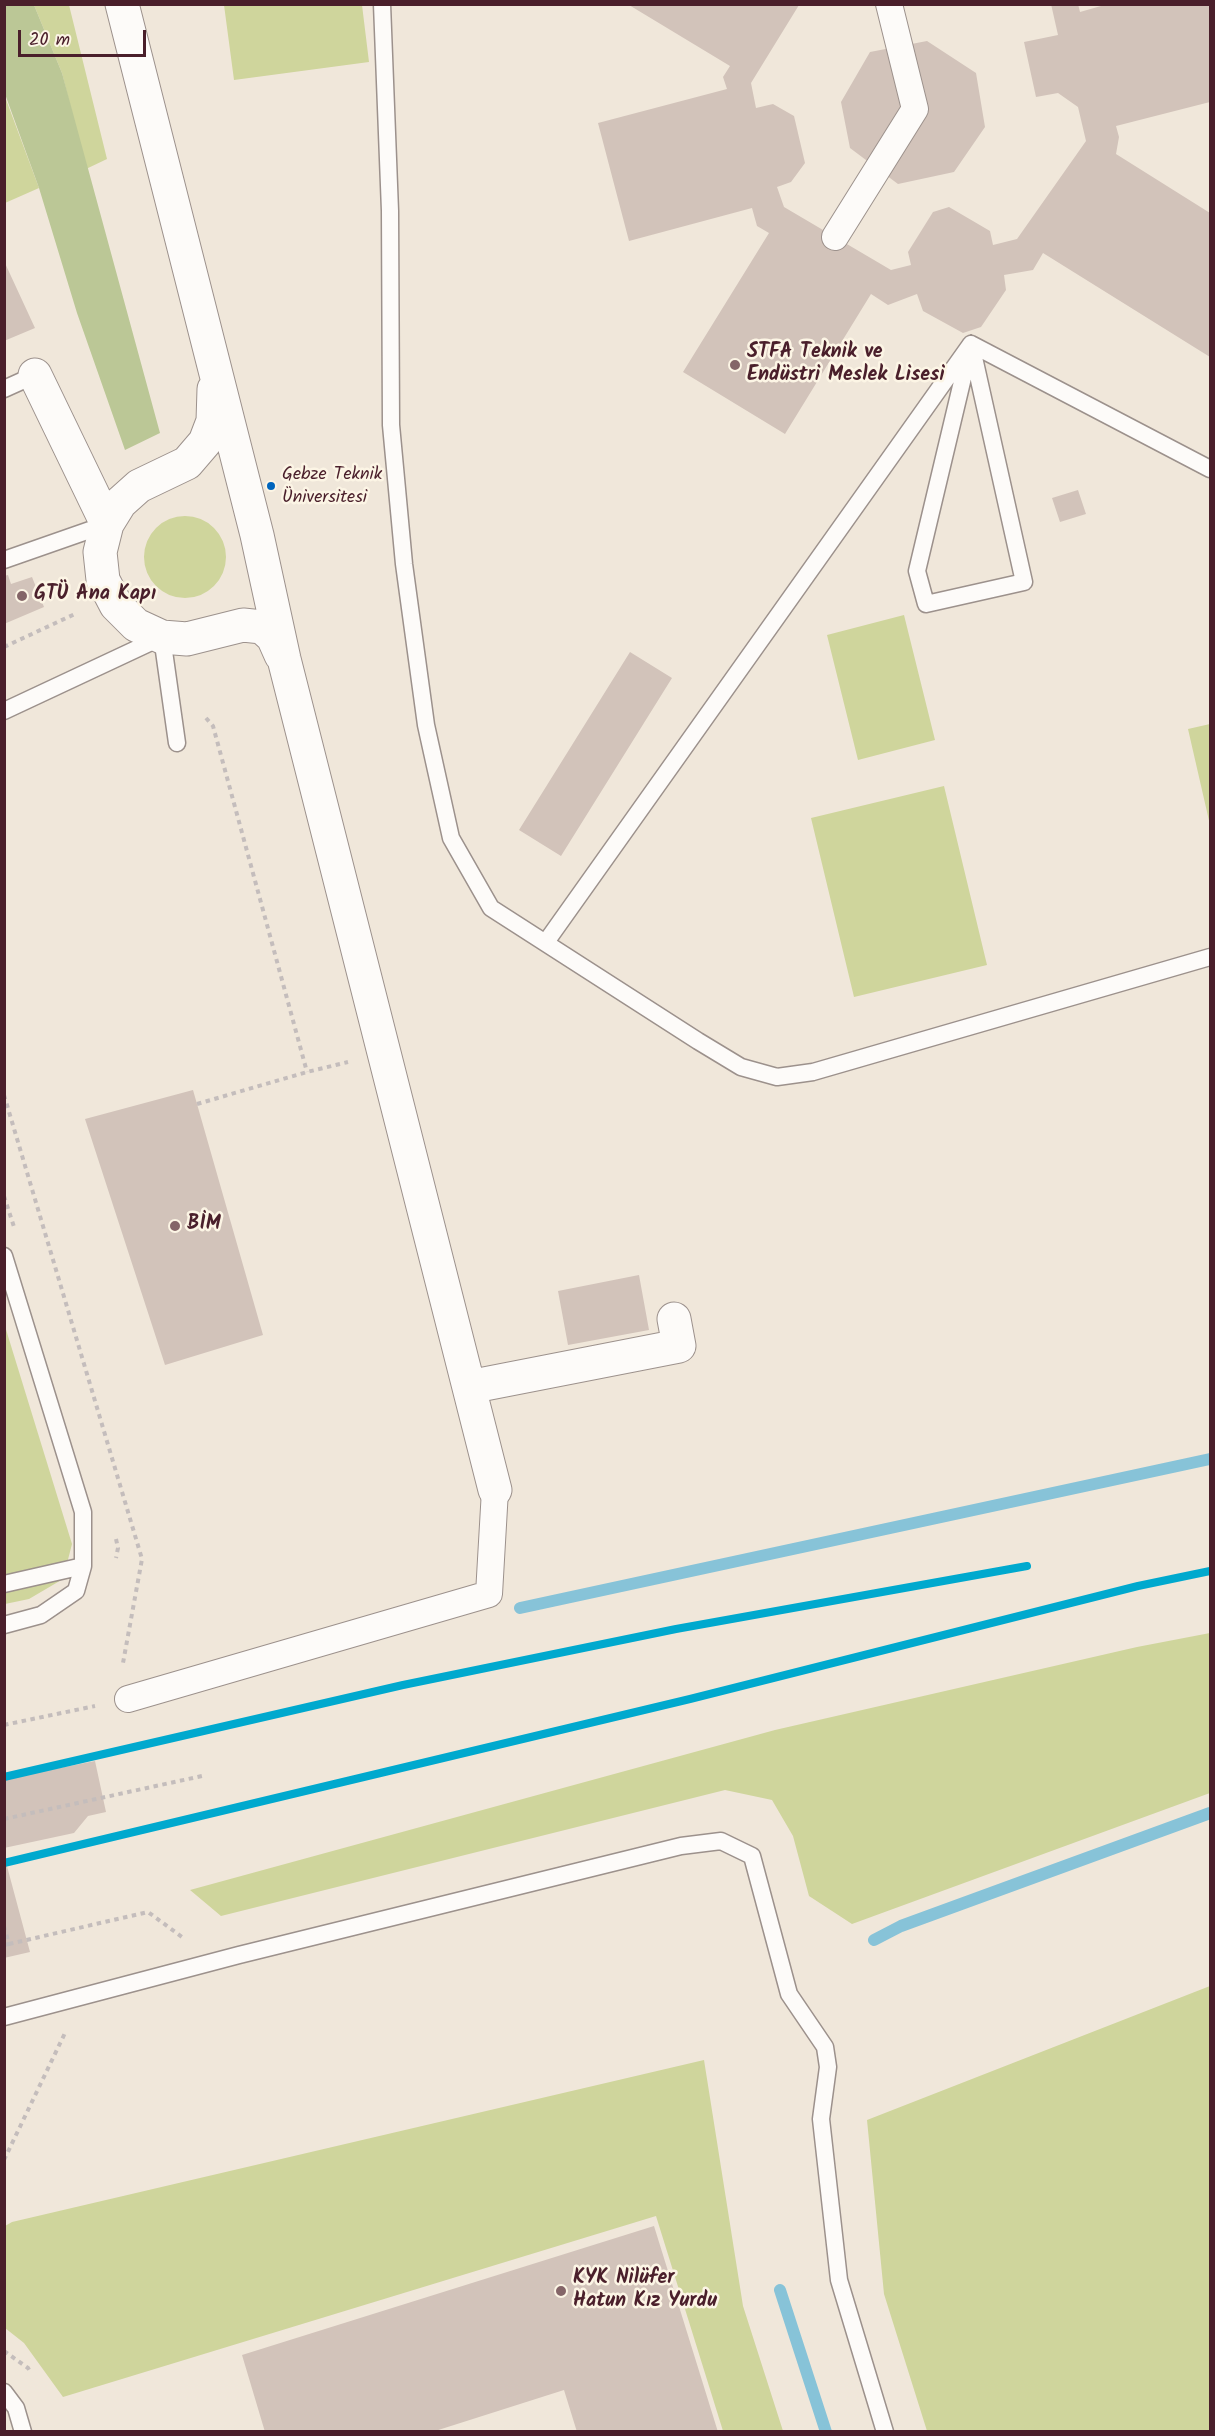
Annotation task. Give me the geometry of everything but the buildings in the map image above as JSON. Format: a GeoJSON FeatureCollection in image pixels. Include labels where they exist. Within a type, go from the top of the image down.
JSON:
{"type":"FeatureCollection","features":[{"type":"Feature","properties":{"kind":"street"},"geometry":{"type":"LineString","coordinates":[[122,4],[209,340],[257,535],[284,659],[495,1490],[489,1594],[128,1699]]}},
{"type":"Feature","properties":{"kind":"street"},"geometry":{"type":"LineString","coordinates":[[835,237],[915,109],[889,4]]}},
{"type":"Feature","properties":{"kind":"street"},"geometry":{"type":"LineString","coordinates":[[209,340],[214,382],[213,421],[205,442],[187,463],[140,486],[120,503],[107,524],[100,552],[103,580],[116,605],[136,625],[162,637],[187,639],[243,625],[262,627],[273,637],[284,659]]}},
{"type":"Feature","properties":{"kind":"street"},"geometry":{"type":"LineString","coordinates":[[35,375],[107,524]]}},
{"type":"Feature","properties":{"kind":"street"},"geometry":{"type":"LineString","coordinates":[[469,1387],[679,1346],[674,1319]]}},
{"type":"Feature","properties":{"kind":"lane"},"geometry":{"type":"LineString","coordinates":[[382,4],[390,211],[391,425],[404,564],[426,725],[451,838],[491,908],[706,1047],[741,1066],[777,1077],[813,1071],[1210,957]]}},
{"type":"Feature","properties":{"kind":"lane"},"geometry":{"type":"LineString","coordinates":[[546,942],[971,344]]}},
{"type":"Feature","properties":{"kind":"lane"},"geometry":{"type":"LineString","coordinates":[[971,344],[1024,582],[926,604],[918,570],[971,344]]}},
{"type":"Feature","properties":{"kind":"lane"},"geometry":{"type":"LineString","coordinates":[[971,344],[1210,469]]}},
{"type":"Feature","properties":{"kind":"lane"},"geometry":{"type":"LineString","coordinates":[[4,389],[35,375]]}},
{"type":"Feature","properties":{"kind":"lane"},"geometry":{"type":"LineString","coordinates":[[4,560],[107,524]]}},
{"type":"Feature","properties":{"kind":"lane"},"geometry":{"type":"LineString","coordinates":[[4,711],[162,637],[177,743]]}},
{"type":"Feature","properties":{"kind":"lane"},"geometry":{"type":"LineString","coordinates":[[4,1256],[83,1512],[83,1566],[76,1591],[41,1615],[4,1625]]}},
{"type":"Feature","properties":{"kind":"lane"},"geometry":{"type":"LineString","coordinates":[[4,1584],[83,1566]]}},
{"type":"Feature","properties":{"kind":"lane"},"geometry":{"type":"LineString","coordinates":[[4,2017],[239,1955],[681,1846],[721,1841],[752,1856],[789,1994],[825,2048],[828,2067],[821,2119],[839,2280],[885,2432]]}},
{"type":"Feature","properties":{"kind":"lane"},"geometry":{"type":"LineString","coordinates":[[4,2392],[16,2408],[22,2432]]}},
{"type":"Feature","properties":{"kind":"path"},"geometry":{"type":"LineString","coordinates":[[4,647],[111,597]]}},
{"type":"Feature","properties":{"kind":"path"},"geometry":{"type":"LineString","coordinates":[[168,679],[213,726],[307,1072]]}},
{"type":"Feature","properties":{"kind":"path"},"geometry":{"type":"LineString","coordinates":[[197,1104],[307,1072],[384,1054]]}},
{"type":"Feature","properties":{"kind":"path"},"geometry":{"type":"LineString","coordinates":[[4,1095],[142,1559],[121,1673],[128,1699],[4,1725]]}},
{"type":"Feature","properties":{"kind":"path"},"geometry":{"type":"LineString","coordinates":[[4,1819],[202,1776]]}},
{"type":"Feature","properties":{"kind":"path"},"geometry":{"type":"LineString","coordinates":[[4,1926],[7,1945],[148,1912]]}},
{"type":"Feature","properties":{"kind":"path"},"geometry":{"type":"LineString","coordinates":[[4,2160],[81,1996]]}},
{"type":"Feature","properties":{"kind":"green space"},"geometry":{"type":"Polygon","coordinates":[[[5,4],[34,5],[62,73],[160,433],[125,450],[77,313],[39,188],[5,94],[5,4]]]}},
{"type":"Feature","properties":{"kind":"green space"},"geometry":{"type":"Polygon","coordinates":[[[34,5],[69,5],[107,159],[86,169],[62,73],[34,5]]]}},
{"type":"Feature","properties":{"kind":"green space"},"geometry":{"type":"Polygon","coordinates":[[[224,5],[362,5],[369,62],[234,80],[224,5]]]}},
{"type":"Feature","properties":{"kind":"green space"},"geometry":{"type":"Polygon","coordinates":[[[4,94],[39,188],[5,203],[4,203],[4,94]]]}},
{"type":"Feature","properties":{"kind":"green space"},"geometry":{"type":"Polygon","coordinates":[[[185,516],[201,519],[214,528],[223,541],[226,557],[223,573],[214,586],[201,595],[185,598],[169,595],[156,586],[147,573],[144,557],[147,541],[156,528],[169,519],[185,516]]]}},
{"type":"Feature","properties":{"kind":"green space"},"geometry":{"type":"Polygon","coordinates":[[[904,615],[935,740],[858,760],[827,635],[904,615]]]}},
{"type":"Feature","properties":{"kind":"green space"},"geometry":{"type":"Polygon","coordinates":[[[1210,724],[1210,825],[1188,729],[1210,724]]]}},
{"type":"Feature","properties":{"kind":"green space"},"geometry":{"type":"Polygon","coordinates":[[[944,786],[987,965],[854,997],[811,818],[944,786]]]}},
{"type":"Feature","properties":{"kind":"green space"},"geometry":{"type":"Polygon","coordinates":[[[4,1323],[72,1544],[63,1579],[29,1599],[5,1604],[4,1323]]]}},
{"type":"Feature","properties":{"kind":"green space"},"geometry":{"type":"Polygon","coordinates":[[[1210,1633],[1210,1793],[852,1924],[809,1896],[793,1836],[772,1800],[725,1790],[221,1916],[190,1890],[775,1730],[1137,1647],[1210,1633]]]}},
{"type":"Feature","properties":{"kind":"green space"},"geometry":{"type":"Polygon","coordinates":[[[1210,1986],[1210,2431],[927,2431],[884,2294],[867,2120],[1210,1986]]]}},
{"type":"Feature","properties":{"kind":"green space"},"geometry":{"type":"Polygon","coordinates":[[[704,2060],[743,2306],[783,2431],[723,2431],[656,2216],[63,2397],[24,2343],[5,2328],[5,2226],[12,2222],[704,2060]]]}},
{"type":"Feature","properties":{"kind":"waterway"},"geometry":{"type":"LineString","coordinates":[[520,1608],[1210,1459]]}},
{"type":"Feature","properties":{"kind":"waterway"},"geometry":{"type":"LineString","coordinates":[[874,1940],[901,1926],[1210,1813]]}},
{"type":"Feature","properties":{"kind":"waterway"},"geometry":{"type":"LineString","coordinates":[[780,2290],[826,2432]]}},
{"type":"Feature","properties":{"kind":"transit line"},"geometry":{"type":"LineString","coordinates":[[4,1777],[403,1685],[676,1629],[1027,1566]]}},
{"type":"Feature","properties":{"kind":"transit line"},"geometry":{"type":"LineString","coordinates":[[4,1863],[690,1699],[1138,1586],[1210,1571]]}},
{"type":"Feature","properties":{"kind":"place","name":"STFA Teknik ve Endüstri Meslek Lisesi"},"geometry":{"type":"Point","coordinates":[735,365]}},
{"type":"Feature","properties":{"kind":"place","name":"Gebze Teknik Üniversitesi"},"geometry":{"type":"Point","coordinates":[271,486]}},
{"type":"Feature","properties":{"kind":"place","name":"GTÜ Ana Kapı"},"geometry":{"type":"Point","coordinates":[22,596]}},
{"type":"Feature","properties":{"kind":"place","name":"BİM"},"geometry":{"type":"Point","coordinates":[175,1226]}},
{"type":"Feature","properties":{"kind":"place","name":"KYK Nilüfer Hatun Kız Yurdu"},"geometry":{"type":"Point","coordinates":[561,2291]}}]}
